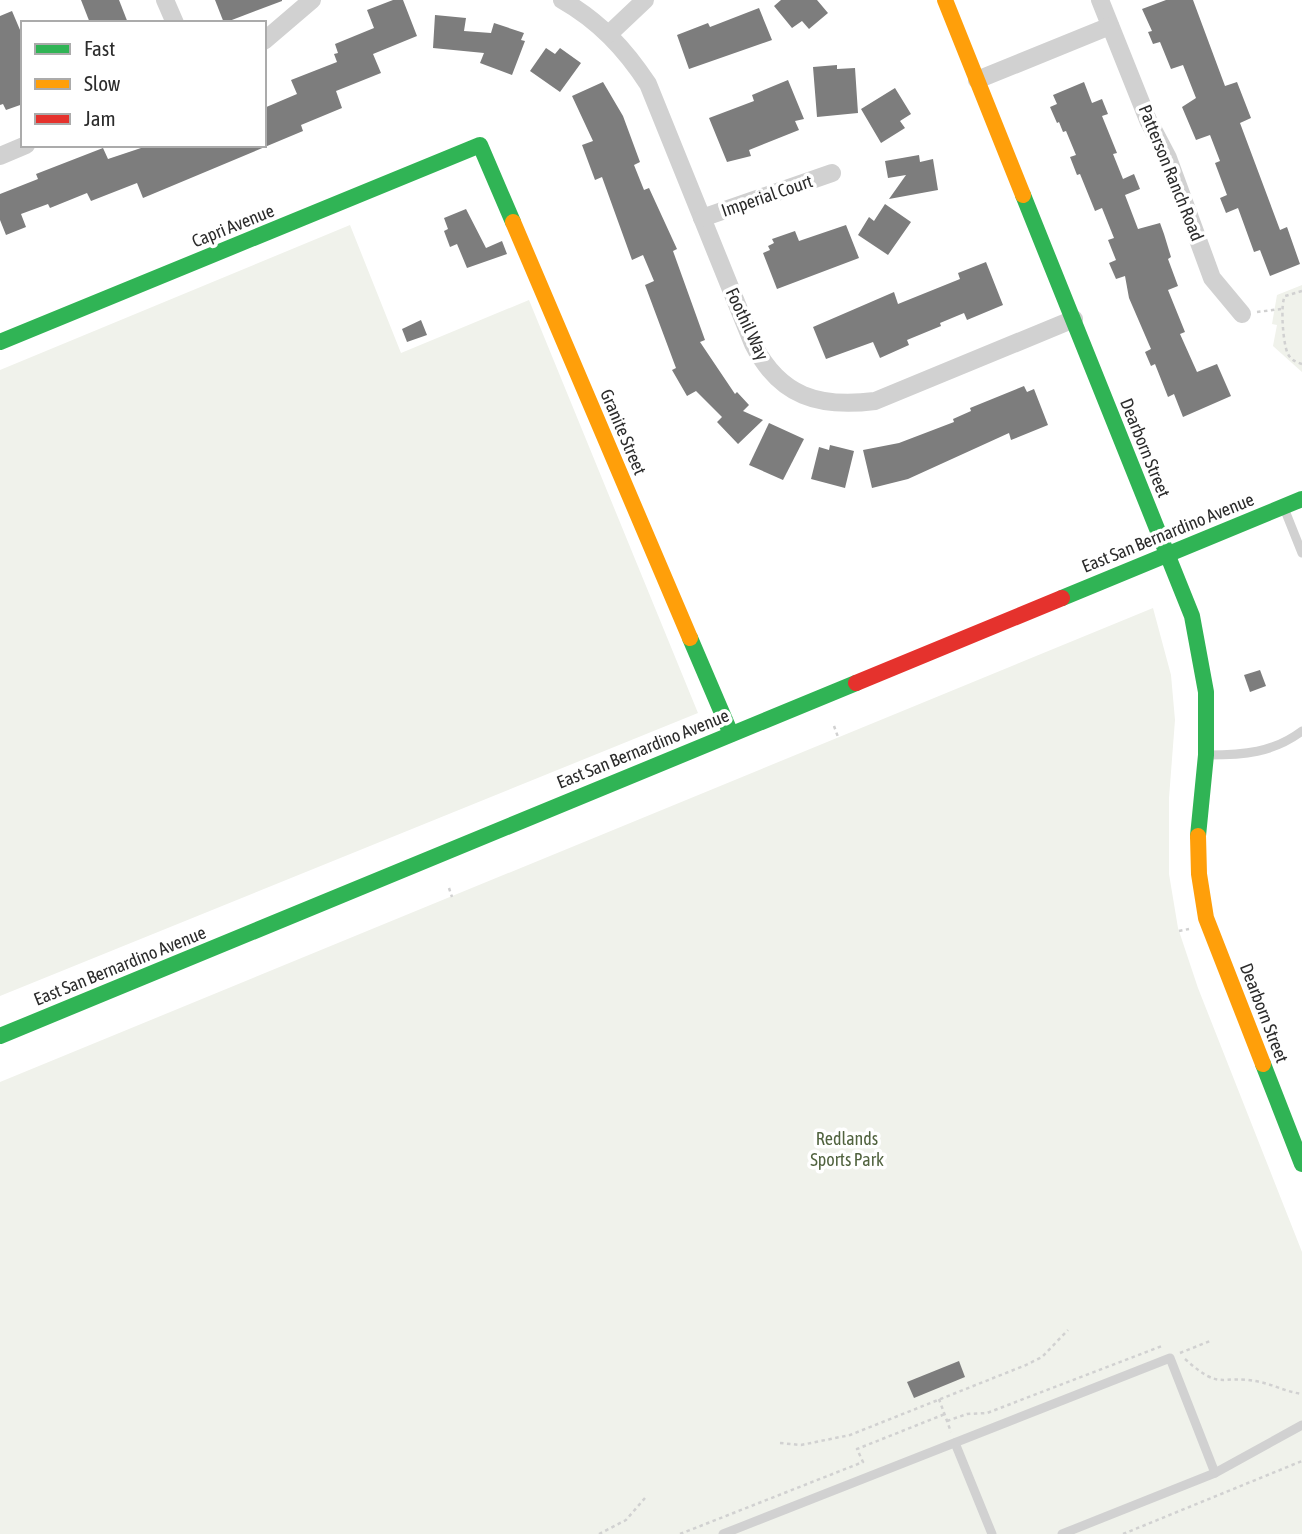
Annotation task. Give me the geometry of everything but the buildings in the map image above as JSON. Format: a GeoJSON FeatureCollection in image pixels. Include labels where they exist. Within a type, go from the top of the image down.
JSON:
{"type":"FeatureCollection","features":[{"type":"Feature","properties":{"kind":"street"},"geometry":{"type":"LineString","coordinates":[[165,0],[174,21]]}},
{"type":"Feature","properties":{"kind":"street"},"geometry":{"type":"LineString","coordinates":[[266,39],[312,0]]}},
{"type":"Feature","properties":{"kind":"street","name":"Foothil Way"},"geometry":{"type":"LineString","coordinates":[[562,0],[586,14],[609,34],[633,60],[648,84],[740,316],[761,360],[789,387],[812,400],[842,405],[875,401],[1074,319]]}},
{"type":"Feature","properties":{"kind":"street"},"geometry":{"type":"LineString","coordinates":[[609,34],[645,0]]}},
{"type":"Feature","properties":{"kind":"street","name":"Dearborn Street"},"geometry":{"type":"LineString","coordinates":[[945,0],[1192,617],[1206,692],[1206,755],[1198,831],[1199,874],[1206,918],[1302,1164]]}},
{"type":"Feature","properties":{"kind":"street","name":"Patterson Ranch Road"},"geometry":{"type":"LineString","coordinates":[[1100,0],[1149,120],[1168,158],[1212,278],[1242,314]]}},
{"type":"Feature","properties":{"kind":"street"},"geometry":{"type":"LineString","coordinates":[[977,80],[1110,26]]}},
{"type":"Feature","properties":{"kind":"street","name":"Capri Avenue"},"geometry":{"type":"LineString","coordinates":[[0,342],[480,145]]}},
{"type":"Feature","properties":{"kind":"street","name":"Granite Street"},"geometry":{"type":"LineString","coordinates":[[480,145],[731,734]]}},
{"type":"Feature","properties":{"kind":"street"},"geometry":{"type":"LineString","coordinates":[[0,156],[21,147]]}},
{"type":"Feature","properties":{"kind":"street","name":"Imperial Court"},"geometry":{"type":"LineString","coordinates":[[702,218],[832,173]]}},
{"type":"Feature","properties":{"kind":"street","name":"East San Bernardino Avenue"},"geometry":{"type":"LineString","coordinates":[[0,1037],[1302,499]]}},
{"type":"Feature","properties":{"kind":"lane"},"geometry":{"type":"LineString","coordinates":[[1284,506],[1302,553]]}},
{"type":"Feature","properties":{"kind":"lane"},"geometry":{"type":"LineString","coordinates":[[1206,755],[1250,755],[1273,748],[1302,731]]}},
{"type":"Feature","properties":{"kind":"lane"},"geometry":{"type":"LineString","coordinates":[[723,1534],[745,1530],[1170,1358],[1215,1473]]}},
{"type":"Feature","properties":{"kind":"lane"},"geometry":{"type":"LineString","coordinates":[[1062,1534],[1215,1473],[1302,1425]]}},
{"type":"Feature","properties":{"kind":"lane"},"geometry":{"type":"LineString","coordinates":[[956,1443],[992,1534]]}},
{"type":"Feature","properties":{"kind":"path"},"geometry":{"type":"LineString","coordinates":[[1302,291],[1285,296],[1281,309],[1286,350],[1292,359],[1302,364]]}},
{"type":"Feature","properties":{"kind":"path"},"geometry":{"type":"LineString","coordinates":[[1242,314],[1281,309]]}},
{"type":"Feature","properties":{"kind":"path"},"geometry":{"type":"LineString","coordinates":[[834,726],[838,737]]}},
{"type":"Feature","properties":{"kind":"path"},"geometry":{"type":"LineString","coordinates":[[449,888],[452,897]]}},
{"type":"Feature","properties":{"kind":"path"},"geometry":{"type":"LineString","coordinates":[[1179,931],[1189,929]]}},
{"type":"Feature","properties":{"kind":"path"},"geometry":{"type":"LineString","coordinates":[[780,1443],[801,1445],[834,1440],[939,1399],[1042,1357],[1068,1330]]}},
{"type":"Feature","properties":{"kind":"path"},"geometry":{"type":"LineString","coordinates":[[1179,1354],[1210,1341]]}},
{"type":"Feature","properties":{"kind":"path"},"geometry":{"type":"LineString","coordinates":[[939,1399],[956,1443]]}},
{"type":"Feature","properties":{"kind":"path"},"geometry":{"type":"LineString","coordinates":[[680,1534],[863,1462],[858,1449],[944,1414]]}},
{"type":"Feature","properties":{"kind":"path"},"geometry":{"type":"LineString","coordinates":[[1123,1534],[1302,1461]]}},
{"type":"Feature","properties":{"kind":"path"},"geometry":{"type":"LineString","coordinates":[[599,1534],[626,1520],[645,1498]]}},
{"type":"Feature","properties":{"kind":"green space"},"geometry":{"type":"Polygon","coordinates":[[[350,225],[401,353],[529,300],[698,713],[0,996],[0,370],[350,225]]]}},
{"type":"Feature","properties":{"kind":"green space"},"geometry":{"type":"Polygon","coordinates":[[[1302,285],[1302,372],[1273,346],[1277,325],[1272,324],[1277,295],[1302,285]]]}},
{"type":"Feature","properties":{"kind":"green space","name":"Redlands Sports Park"},"geometry":{"type":"Polygon","coordinates":[[[1153,608],[1171,675],[1175,720],[1169,798],[1169,874],[1178,928],[1198,988],[1302,1252],[1302,1534],[0,1534],[0,1082],[1153,608]]]}},
{"type":"Feature","properties":{"kind":"traffic: fast"},"geometry":{"type":"LineString","coordinates":[[0,342],[480,145],[513,222]]}},
{"type":"Feature","properties":{"kind":"traffic: fast"},"geometry":{"type":"LineString","coordinates":[[1023,195],[1192,616],[1206,692],[1206,755],[1198,836]]}},
{"type":"Feature","properties":{"kind":"traffic: fast"},"geometry":{"type":"LineString","coordinates":[[1062,598],[1302,499]]}},
{"type":"Feature","properties":{"kind":"traffic: fast"},"geometry":{"type":"LineString","coordinates":[[690,638],[731,734]]}},
{"type":"Feature","properties":{"kind":"traffic: fast"},"geometry":{"type":"LineString","coordinates":[[0,1036],[856,683]]}},
{"type":"Feature","properties":{"kind":"traffic: fast"},"geometry":{"type":"LineString","coordinates":[[1263,1064],[1302,1164]]}},
{"type":"Feature","properties":{"kind":"traffic: slow"},"geometry":{"type":"LineString","coordinates":[[945,0],[1023,195]]}},
{"type":"Feature","properties":{"kind":"traffic: slow"},"geometry":{"type":"LineString","coordinates":[[513,222],[690,638]]}},
{"type":"Feature","properties":{"kind":"traffic: slow"},"geometry":{"type":"LineString","coordinates":[[1198,836],[1199,874],[1206,918],[1263,1064]]}},
{"type":"Feature","properties":{"kind":"traffic: jam"},"geometry":{"type":"LineString","coordinates":[[856,683],[1062,598]]}}]}
